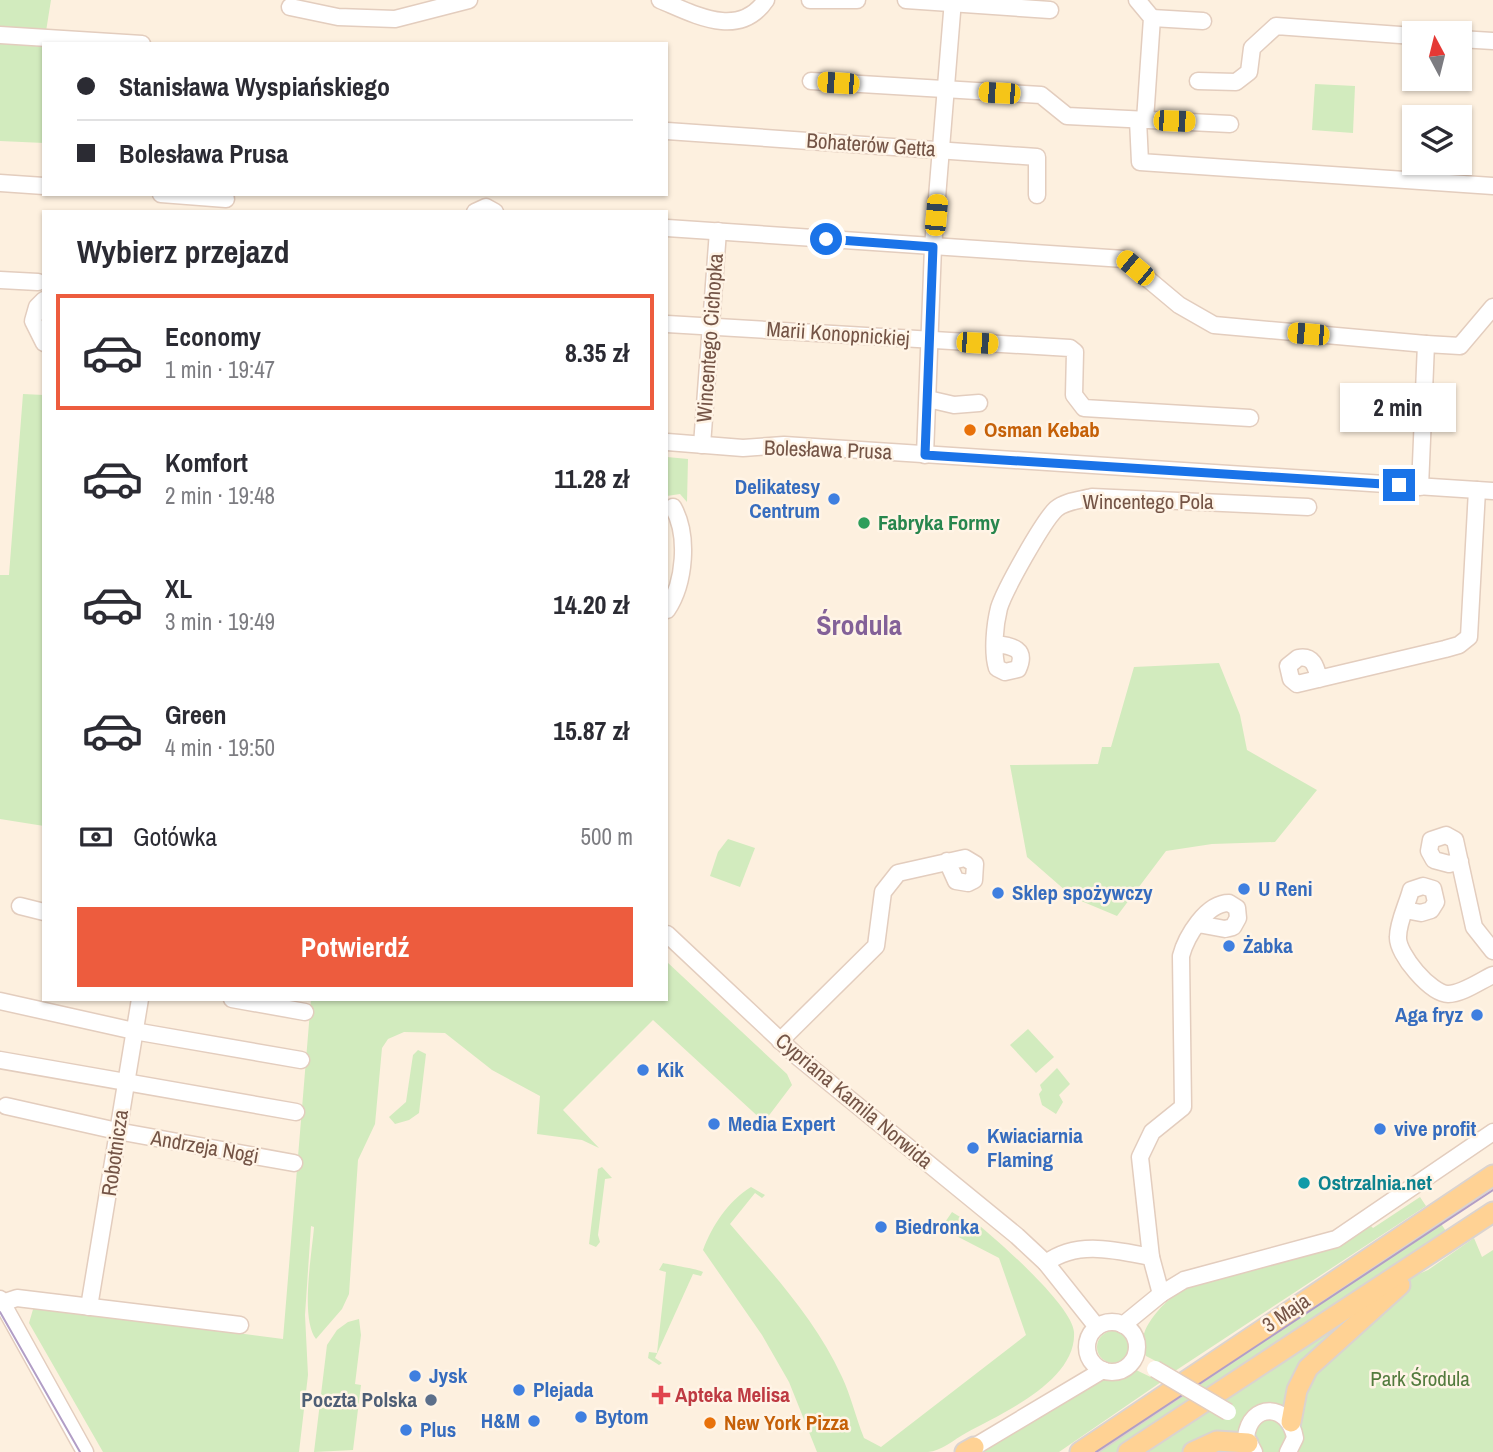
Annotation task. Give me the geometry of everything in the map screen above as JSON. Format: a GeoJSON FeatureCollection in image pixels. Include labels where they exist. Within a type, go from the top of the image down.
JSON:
{"type":"FeatureCollection","features":[{"type":"Feature","properties":{"kind":"main road","name":"3 Maja"},"geometry":{"type":"LineString","coordinates":[[1080,1452],[1493,1175]]}},
{"type":"Feature","properties":{"kind":"main road","name":"3 Maja"},"geometry":{"type":"LineString","coordinates":[[1128,1452],[1493,1212]]}},
{"type":"Feature","properties":{"kind":"main road"},"geometry":{"type":"LineString","coordinates":[[1291,1422],[1297,1390],[1308,1368],[1430,1253]]}},
{"type":"Feature","properties":{"kind":"main road"},"geometry":{"type":"LineString","coordinates":[[1193,1452],[1217,1441],[1250,1442]]}},
{"type":"Feature","properties":{"kind":"street"},"geometry":{"type":"LineString","coordinates":[[290,7],[338,18],[378,20],[404,17],[469,0]]}},
{"type":"Feature","properties":{"kind":"street"},"geometry":{"type":"LineString","coordinates":[[660,0],[718,23],[743,18],[762,7],[766,0]]}},
{"type":"Feature","properties":{"kind":"street"},"geometry":{"type":"LineString","coordinates":[[810,0],[857,0]]}},
{"type":"Feature","properties":{"kind":"street"},"geometry":{"type":"LineString","coordinates":[[906,0],[953,1],[1050,10]]}},
{"type":"Feature","properties":{"kind":"street"},"geometry":{"type":"LineString","coordinates":[[1137,0],[1152,18],[1140,162],[1493,187]]}},
{"type":"Feature","properties":{"kind":"street"},"geometry":{"type":"LineString","coordinates":[[925,455],[933,247],[948,90],[953,1]]}},
{"type":"Feature","properties":{"kind":"street"},"geometry":{"type":"LineString","coordinates":[[1152,18],[1203,22]]}},
{"type":"Feature","properties":{"kind":"street"},"geometry":{"type":"LineString","coordinates":[[1198,81],[1236,82],[1249,72],[1252,48],[1276,26],[1402,35]]}},
{"type":"Feature","properties":{"kind":"street"},"geometry":{"type":"LineString","coordinates":[[0,35],[110,42]]}},
{"type":"Feature","properties":{"kind":"street"},"geometry":{"type":"LineString","coordinates":[[1472,40],[1493,41]]}},
{"type":"Feature","properties":{"kind":"street"},"geometry":{"type":"LineString","coordinates":[[811,81],[1041,95],[1067,116],[1230,124]]}},
{"type":"Feature","properties":{"kind":"street","name":"Bohaterów Getta"},"geometry":{"type":"LineString","coordinates":[[668,131],[1037,157],[1037,195]]}},
{"type":"Feature","properties":{"kind":"street"},"geometry":{"type":"LineString","coordinates":[[0,183],[42,186]]}},
{"type":"Feature","properties":{"kind":"street"},"geometry":{"type":"LineString","coordinates":[[177,196],[226,202]]}},
{"type":"Feature","properties":{"kind":"street"},"geometry":{"type":"LineString","coordinates":[[668,228],[1124,259],[1179,305],[1214,325],[1460,346],[1493,307]]}},
{"type":"Feature","properties":{"kind":"street","name":"Wincentego Cichopka"},"geometry":{"type":"LineString","coordinates":[[702,445],[718,231]]}},
{"type":"Feature","properties":{"kind":"street"},"geometry":{"type":"LineString","coordinates":[[0,279],[38,282]]}},
{"type":"Feature","properties":{"kind":"street"},"geometry":{"type":"LineString","coordinates":[[41,303],[33,321],[42,339]]}},
{"type":"Feature","properties":{"kind":"street","name":"Marii Konopnickiej"},"geometry":{"type":"LineString","coordinates":[[668,324],[1070,348],[1075,352],[1074,395],[1084,408],[1250,418]]}},
{"type":"Feature","properties":{"kind":"street"},"geometry":{"type":"LineString","coordinates":[[1420,487],[1426,344]]}},
{"type":"Feature","properties":{"kind":"street"},"geometry":{"type":"LineString","coordinates":[[928,399],[954,405],[979,403]]}},
{"type":"Feature","properties":{"kind":"street","name":"Bolesława Prusa"},"geometry":{"type":"LineString","coordinates":[[668,442],[743,448],[784,445],[1485,490]]}},
{"type":"Feature","properties":{"kind":"street"},"geometry":{"type":"LineString","coordinates":[[1319,678],[1361,671],[1460,645],[1469,637],[1485,490]]}},
{"type":"Feature","properties":{"kind":"street","name":"Wincentego Pola"},"geometry":{"type":"LineString","coordinates":[[996,644],[999,608],[1041,529],[1057,508],[1092,497],[1308,507]]}},
{"type":"Feature","properties":{"kind":"street"},"geometry":{"type":"LineString","coordinates":[[668,608],[678,588],[681,569],[682,523],[673,507]]}},
{"type":"Feature","properties":{"kind":"street"},"geometry":{"type":"LineString","coordinates":[[1429,887],[1434,860],[1429,851],[1431,840],[1446,835],[1455,841],[1474,927],[1493,951]]}},
{"type":"Feature","properties":{"kind":"street"},"geometry":{"type":"LineString","coordinates":[[1434,860],[1449,864],[1460,861]]}},
{"type":"Feature","properties":{"kind":"street"},"geometry":{"type":"LineString","coordinates":[[780,1041],[876,946],[883,892],[898,873],[947,861]]}},
{"type":"Feature","properties":{"kind":"street"},"geometry":{"type":"LineString","coordinates":[[1405,910],[1426,912],[1434,907],[1436,894],[1429,887]]}},
{"type":"Feature","properties":{"kind":"street"},"geometry":{"type":"LineString","coordinates":[[1429,887],[1411,890],[1398,935],[1398,946],[1431,990],[1452,995],[1493,975]]}},
{"type":"Feature","properties":{"kind":"street"},"geometry":{"type":"LineString","coordinates":[[20,905],[42,911]]}},
{"type":"Feature","properties":{"kind":"street"},"geometry":{"type":"LineString","coordinates":[[1161,1294],[1151,1257],[1140,1157],[1152,1132],[1183,1107],[1181,956],[1184,944],[1198,924]]}},
{"type":"Feature","properties":{"kind":"street","name":"Cypriana Kamila Norwida"},"geometry":{"type":"LineString","coordinates":[[668,935],[780,1041],[984,1206],[1046,1263],[1097,1328]]}},
{"type":"Feature","properties":{"kind":"street"},"geometry":{"type":"LineString","coordinates":[[0,1001],[134,1031],[301,1060]]}},
{"type":"Feature","properties":{"kind":"street","name":"Robotnicza"},"geometry":{"type":"LineString","coordinates":[[89,1307],[140,1001]]}},
{"type":"Feature","properties":{"kind":"street"},"geometry":{"type":"LineString","coordinates":[[243,1001],[305,1012]]}},
{"type":"Feature","properties":{"kind":"street"},"geometry":{"type":"LineString","coordinates":[[0,1060],[296,1112]]}},
{"type":"Feature","properties":{"kind":"street","name":"Andrzeja Nogi"},"geometry":{"type":"LineString","coordinates":[[6,1106],[117,1131],[294,1163]]}},
{"type":"Feature","properties":{"kind":"street"},"geometry":{"type":"LineString","coordinates":[[1128,1330],[1161,1294],[1207,1272],[1336,1239],[1493,1132]]}},
{"type":"Feature","properties":{"kind":"street"},"geometry":{"type":"LineString","coordinates":[[1046,1263],[1070,1249],[1121,1251],[1151,1257]]}},
{"type":"Feature","properties":{"kind":"street"},"geometry":{"type":"LineString","coordinates":[[85,1452],[7,1328],[1,1301],[17,1298],[240,1325]]}},
{"type":"Feature","properties":{"kind":"street"},"geometry":{"type":"LineString","coordinates":[[969,1449],[1058,1398],[1103,1370],[1119,1371],[1134,1359],[1137,1350],[1128,1330],[1110,1322],[1097,1328],[1088,1342],[1089,1356],[1058,1398]]}},
{"type":"Feature","properties":{"kind":"street"},"geometry":{"type":"LineString","coordinates":[[1089,1356],[1103,1370]]}},
{"type":"Feature","properties":{"kind":"street"},"geometry":{"type":"LineString","coordinates":[[1134,1359],[1228,1412],[1250,1442]]}},
{"type":"Feature","properties":{"kind":"street"},"geometry":{"type":"LineString","coordinates":[[1228,1412],[1275,1412],[1291,1422],[1295,1438],[1288,1452]]}},
{"type":"Feature","properties":{"kind":"street"},"geometry":{"type":"LineString","coordinates":[[1250,1442],[1253,1419],[1259,1414]]}},
{"type":"Feature","properties":{"kind":"green space"},"geometry":{"type":"Polygon","coordinates":[[[0,0],[51,0],[44,42],[42,42],[42,143],[0,141],[0,0]]]}},
{"type":"Feature","properties":{"kind":"green space"},"geometry":{"type":"Polygon","coordinates":[[[1315,84],[1355,86],[1353,133],[1312,130],[1315,84]]]}},
{"type":"Feature","properties":{"kind":"green space"},"geometry":{"type":"Polygon","coordinates":[[[23,394],[42,395],[42,826],[0,819],[0,575],[9,575],[23,394]]]}},
{"type":"Feature","properties":{"kind":"green space"},"geometry":{"type":"Polygon","coordinates":[[[668,457],[688,459],[687,502],[680,494],[668,496],[668,457]]]}},
{"type":"Feature","properties":{"kind":"green space"},"geometry":{"type":"Polygon","coordinates":[[[1219,663],[1240,715],[1247,750],[1317,790],[1275,842],[1212,844],[1166,851],[1117,916],[1074,898],[1027,857],[1010,765],[1098,764],[1102,747],[1111,747],[1134,667],[1219,663]]]}},
{"type":"Feature","properties":{"kind":"green space"},"geometry":{"type":"Polygon","coordinates":[[[728,839],[755,848],[740,887],[710,876],[718,852],[728,839]]]}},
{"type":"Feature","properties":{"kind":"green space"},"geometry":{"type":"Polygon","coordinates":[[[668,963],[787,1074],[792,1085],[764,1122],[653,1020],[563,1110],[599,1148],[582,1140],[537,1134],[540,1096],[492,1070],[445,1033],[404,1032],[388,1039],[382,1048],[375,1124],[358,1160],[349,1294],[342,1309],[316,1339],[311,1330],[308,1302],[314,1227],[311,1226],[305,1315],[308,1375],[299,1452],[103,1452],[29,1323],[34,1306],[283,1339],[311,1001],[668,1001],[668,963]]]}},
{"type":"Feature","properties":{"kind":"green space"},"geometry":{"type":"Polygon","coordinates":[[[1028,1029],[1054,1057],[1036,1073],[1010,1045],[1028,1029]]]}},
{"type":"Feature","properties":{"kind":"green space"},"geometry":{"type":"Polygon","coordinates":[[[418,1050],[426,1054],[419,1113],[409,1120],[395,1124],[389,1117],[406,1102],[413,1055],[418,1050]]]}},
{"type":"Feature","properties":{"kind":"green space"},"geometry":{"type":"Polygon","coordinates":[[[1057,1068],[1070,1084],[1059,1095],[1063,1102],[1056,1114],[1042,1105],[1039,1094],[1042,1090],[1040,1085],[1057,1068]]]}},
{"type":"Feature","properties":{"kind":"green space"},"geometry":{"type":"Polygon","coordinates":[[[602,1167],[612,1178],[605,1179],[598,1235],[600,1242],[596,1247],[589,1244],[598,1169],[602,1167]]]}},
{"type":"Feature","properties":{"kind":"green space"},"geometry":{"type":"Polygon","coordinates":[[[751,1187],[765,1195],[762,1198],[755,1193],[730,1224],[806,1315],[845,1384],[864,1438],[881,1447],[1026,1335],[999,1258],[941,1228],[952,1212],[973,1225],[975,1222],[1048,1290],[1070,1320],[1074,1332],[1072,1350],[1063,1366],[1034,1394],[938,1449],[928,1452],[817,1452],[789,1382],[762,1335],[703,1250],[722,1215],[735,1199],[751,1187]]]}},
{"type":"Feature","properties":{"kind":"green space"},"geometry":{"type":"Polygon","coordinates":[[[1420,1197],[1426,1206],[1175,1371],[1146,1356],[1143,1338],[1149,1323],[1171,1298],[1187,1287],[1224,1274],[1310,1254],[1369,1224],[1373,1228],[1420,1197]]]}},
{"type":"Feature","properties":{"kind":"green space"},"geometry":{"type":"Polygon","coordinates":[[[1437,1218],[1448,1234],[1117,1452],[1086,1452],[1437,1218]]]}},
{"type":"Feature","properties":{"kind":"green space","name":"Park Środula"},"geometry":{"type":"Polygon","coordinates":[[[1474,1238],[1482,1257],[1493,1250],[1493,1452],[1144,1452],[1393,1285],[1428,1270],[1474,1238]]]}},
{"type":"Feature","properties":{"kind":"green space"},"geometry":{"type":"Polygon","coordinates":[[[663,1263],[703,1272],[701,1276],[693,1274],[655,1358],[662,1363],[659,1365],[648,1358],[649,1352],[657,1353],[666,1272],[659,1270],[663,1263]]]}},
{"type":"Feature","properties":{"kind":"green space"},"geometry":{"type":"Polygon","coordinates":[[[359,1319],[361,1335],[355,1384],[361,1385],[353,1450],[314,1452],[327,1345],[337,1330],[348,1322],[359,1319]]]}},
{"type":"Feature","properties":{"kind":"green space"},"geometry":{"type":"Polygon","coordinates":[[[1113,1331],[1124,1336],[1129,1347],[1124,1358],[1113,1363],[1102,1358],[1097,1347],[1102,1336],[1113,1331]]]}},
{"type":"Feature","properties":{"kind":"green space"},"geometry":{"type":"Polygon","coordinates":[[[1134,1369],[1161,1382],[1059,1452],[978,1452],[1059,1406],[1104,1374],[1115,1375],[1134,1369]]]}},
{"type":"Feature","properties":{"kind":"tram line"},"geometry":{"type":"LineString","coordinates":[[1096,1452],[1493,1190]]}},
{"type":"Feature","properties":{"kind":"tram line"},"geometry":{"type":"LineString","coordinates":[[0,1312],[80,1452]]}},
{"type":"Feature","properties":{"kind":"place","name":"Osman Kebab"},"geometry":{"type":"Point","coordinates":[970,430]}},
{"type":"Feature","properties":{"kind":"place","name":"Delikatesy Centrum"},"geometry":{"type":"Point","coordinates":[834,499]}},
{"type":"Feature","properties":{"kind":"place","name":"Fabryka Formy"},"geometry":{"type":"Point","coordinates":[864,523]}},
{"type":"Feature","properties":{"kind":"place","name":"U Reni"},"geometry":{"type":"Point","coordinates":[1244,889]}},
{"type":"Feature","properties":{"kind":"place","name":"Sklep spożywczy"},"geometry":{"type":"Point","coordinates":[998,893]}},
{"type":"Feature","properties":{"kind":"place","name":"Żabka"},"geometry":{"type":"Point","coordinates":[1229,946]}},
{"type":"Feature","properties":{"kind":"place","name":"Aga fryz"},"geometry":{"type":"Point","coordinates":[1477,1015]}},
{"type":"Feature","properties":{"kind":"place","name":"Kik"},"geometry":{"type":"Point","coordinates":[643,1070]}},
{"type":"Feature","properties":{"kind":"place","name":"Media Expert"},"geometry":{"type":"Point","coordinates":[714,1124]}},
{"type":"Feature","properties":{"kind":"place","name":"vive profit"},"geometry":{"type":"Point","coordinates":[1380,1129]}},
{"type":"Feature","properties":{"kind":"place","name":"Kwiaciarnia Flaming"},"geometry":{"type":"Point","coordinates":[973,1148]}},
{"type":"Feature","properties":{"kind":"place","name":"Ostrzalnia.net"},"geometry":{"type":"Point","coordinates":[1304,1183]}},
{"type":"Feature","properties":{"kind":"place","name":"Biedronka"},"geometry":{"type":"Point","coordinates":[881,1227]}},
{"type":"Feature","properties":{"kind":"place","name":"Jysk"},"geometry":{"type":"Point","coordinates":[415,1376]}},
{"type":"Feature","properties":{"kind":"place","name":"Plejada"},"geometry":{"type":"Point","coordinates":[519,1390]}},
{"type":"Feature","properties":{"kind":"place","name":"Apteka Melisa"},"geometry":{"type":"Point","coordinates":[661,1395]}},
{"type":"Feature","properties":{"kind":"place","name":"Poczta Polska"},"geometry":{"type":"Point","coordinates":[431,1400]}},
{"type":"Feature","properties":{"kind":"place","name":"Bytom"},"geometry":{"type":"Point","coordinates":[581,1417]}},
{"type":"Feature","properties":{"kind":"place","name":"H&M"},"geometry":{"type":"Point","coordinates":[534,1421]}},
{"type":"Feature","properties":{"kind":"place","name":"New York Pizza"},"geometry":{"type":"Point","coordinates":[710,1423]}},
{"type":"Feature","properties":{"kind":"place","name":"Plus"},"geometry":{"type":"Point","coordinates":[406,1430]}},
{"type":"Feature","properties":{"kind":"district","name":"Środula"},"geometry":{"type":"Point","coordinates":[859,625]}},
{"type":"Feature","properties":{"kind":"route"},"geometry":{"type":"LineString","coordinates":[[826,239],[933,247],[925,455],[1399,485]]}}]}
